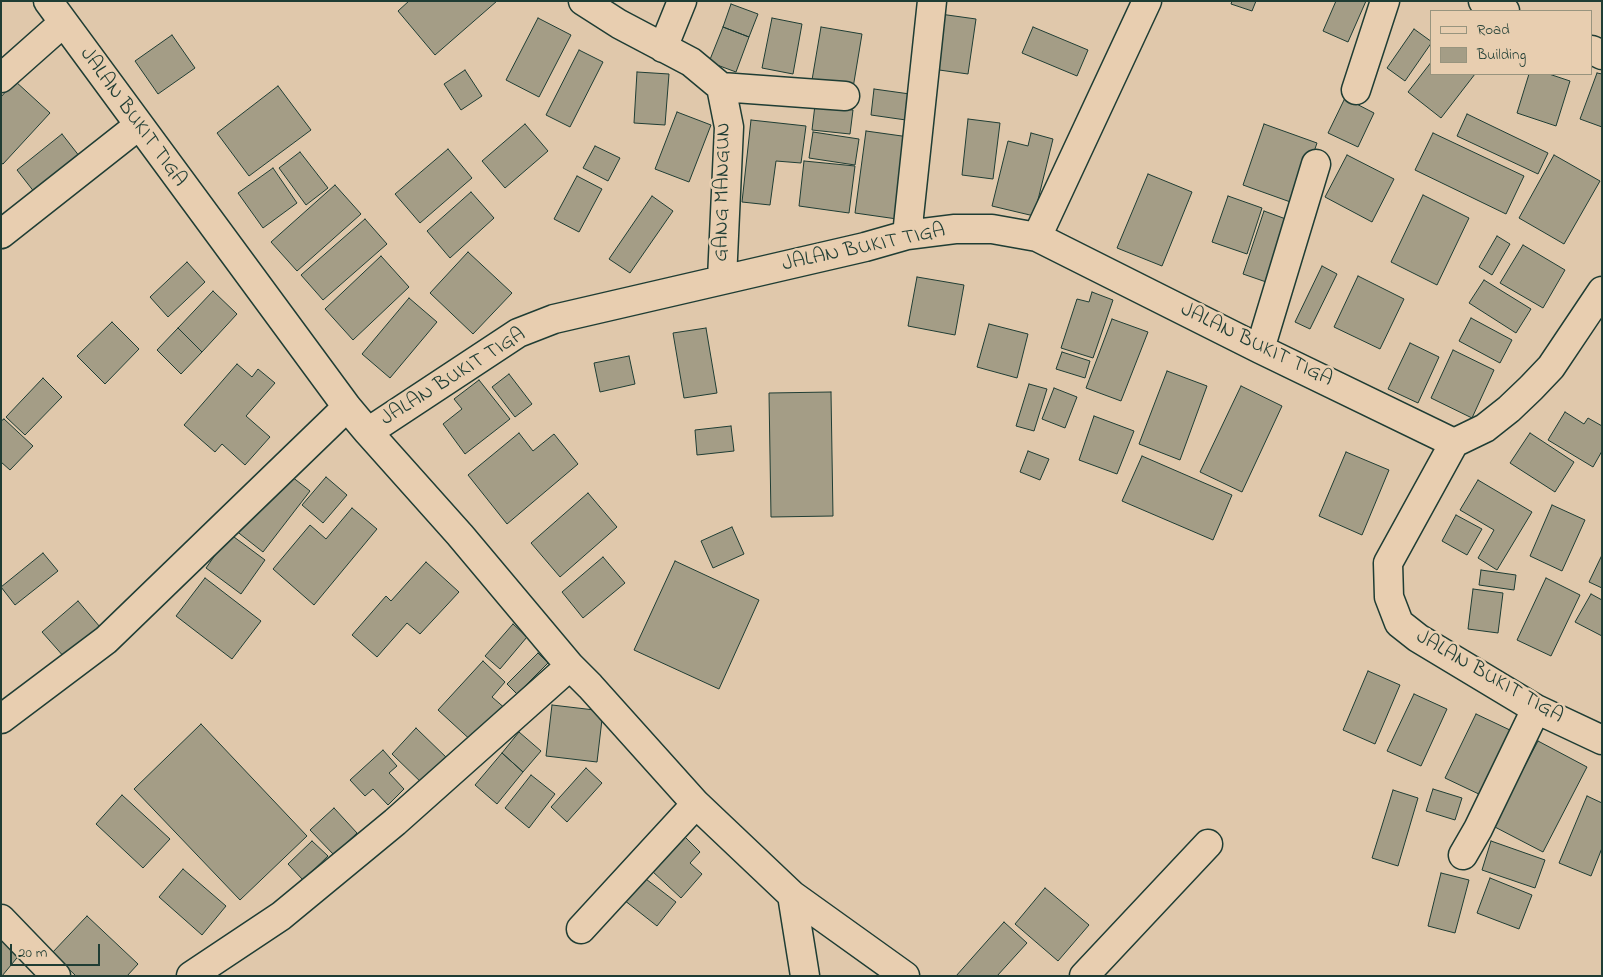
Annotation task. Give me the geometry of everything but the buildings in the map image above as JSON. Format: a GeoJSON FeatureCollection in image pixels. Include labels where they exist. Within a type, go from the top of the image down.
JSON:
{"type":"FeatureCollection","features":[{"type":"Feature","properties":{"kind":"street"},"geometry":{"type":"LineString","coordinates":[[583,1],[663,48],[691,62],[721,87],[845,96]]}},
{"type":"Feature","properties":{"kind":"street"},"geometry":{"type":"LineString","coordinates":[[663,48],[682,1]]}},
{"type":"Feature","properties":{"kind":"street"},"geometry":{"type":"LineString","coordinates":[[907,235],[932,1]]}},
{"type":"Feature","properties":{"kind":"street"},"geometry":{"type":"LineString","coordinates":[[1038,237],[1147,1]]}},
{"type":"Feature","properties":{"kind":"street"},"geometry":{"type":"LineString","coordinates":[[1356,90],[1385,1]]}},
{"type":"Feature","properties":{"kind":"street"},"geometry":{"type":"LineString","coordinates":[[1483,1],[1503,10]]}},
{"type":"Feature","properties":{"kind":"street"},"geometry":{"type":"LineString","coordinates":[[1,78],[53,23]]}},
{"type":"Feature","properties":{"kind":"street","name":"JALAN BUKIT TIGA"},"geometry":{"type":"LineString","coordinates":[[53,23],[138,126],[346,408],[368,432],[518,333],[554,319],[865,247],[907,235],[955,229],[992,229],[1038,237],[1260,349],[1454,443],[1388,563],[1389,597],[1399,622],[1418,638],[1536,709],[1602,740]]}},
{"type":"Feature","properties":{"kind":"street","name":"GANG MANGUN"},"geometry":{"type":"LineString","coordinates":[[721,87],[729,127],[722,279]]}},
{"type":"Feature","properties":{"kind":"street"},"geometry":{"type":"LineString","coordinates":[[1,234],[138,126]]}},
{"type":"Feature","properties":{"kind":"street"},"geometry":{"type":"LineString","coordinates":[[1260,349],[1316,164]]}},
{"type":"Feature","properties":{"kind":"street"},"geometry":{"type":"LineString","coordinates":[[1454,443],[1484,428],[1509,410],[1531,388],[1551,367],[1602,292]]}},
{"type":"Feature","properties":{"kind":"street"},"geometry":{"type":"LineString","coordinates":[[1,720],[106,640],[346,408]]}},
{"type":"Feature","properties":{"kind":"street"},"geometry":{"type":"LineString","coordinates":[[368,432],[460,535],[570,666],[696,804],[792,895],[905,976]]}},
{"type":"Feature","properties":{"kind":"street"},"geometry":{"type":"LineString","coordinates":[[190,976],[281,916],[395,822],[570,666]]}},
{"type":"Feature","properties":{"kind":"street"},"geometry":{"type":"LineString","coordinates":[[1463,854],[1478,829],[1536,709]]}},
{"type":"Feature","properties":{"kind":"street"},"geometry":{"type":"LineString","coordinates":[[581,929],[696,804]]}},
{"type":"Feature","properties":{"kind":"street"},"geometry":{"type":"LineString","coordinates":[[1084,976],[1208,844]]}},
{"type":"Feature","properties":{"kind":"street"},"geometry":{"type":"LineString","coordinates":[[792,895],[805,976]]}},
{"type":"Feature","properties":{"kind":"street"},"geometry":{"type":"LineString","coordinates":[[1,919],[56,976]]}}]}
